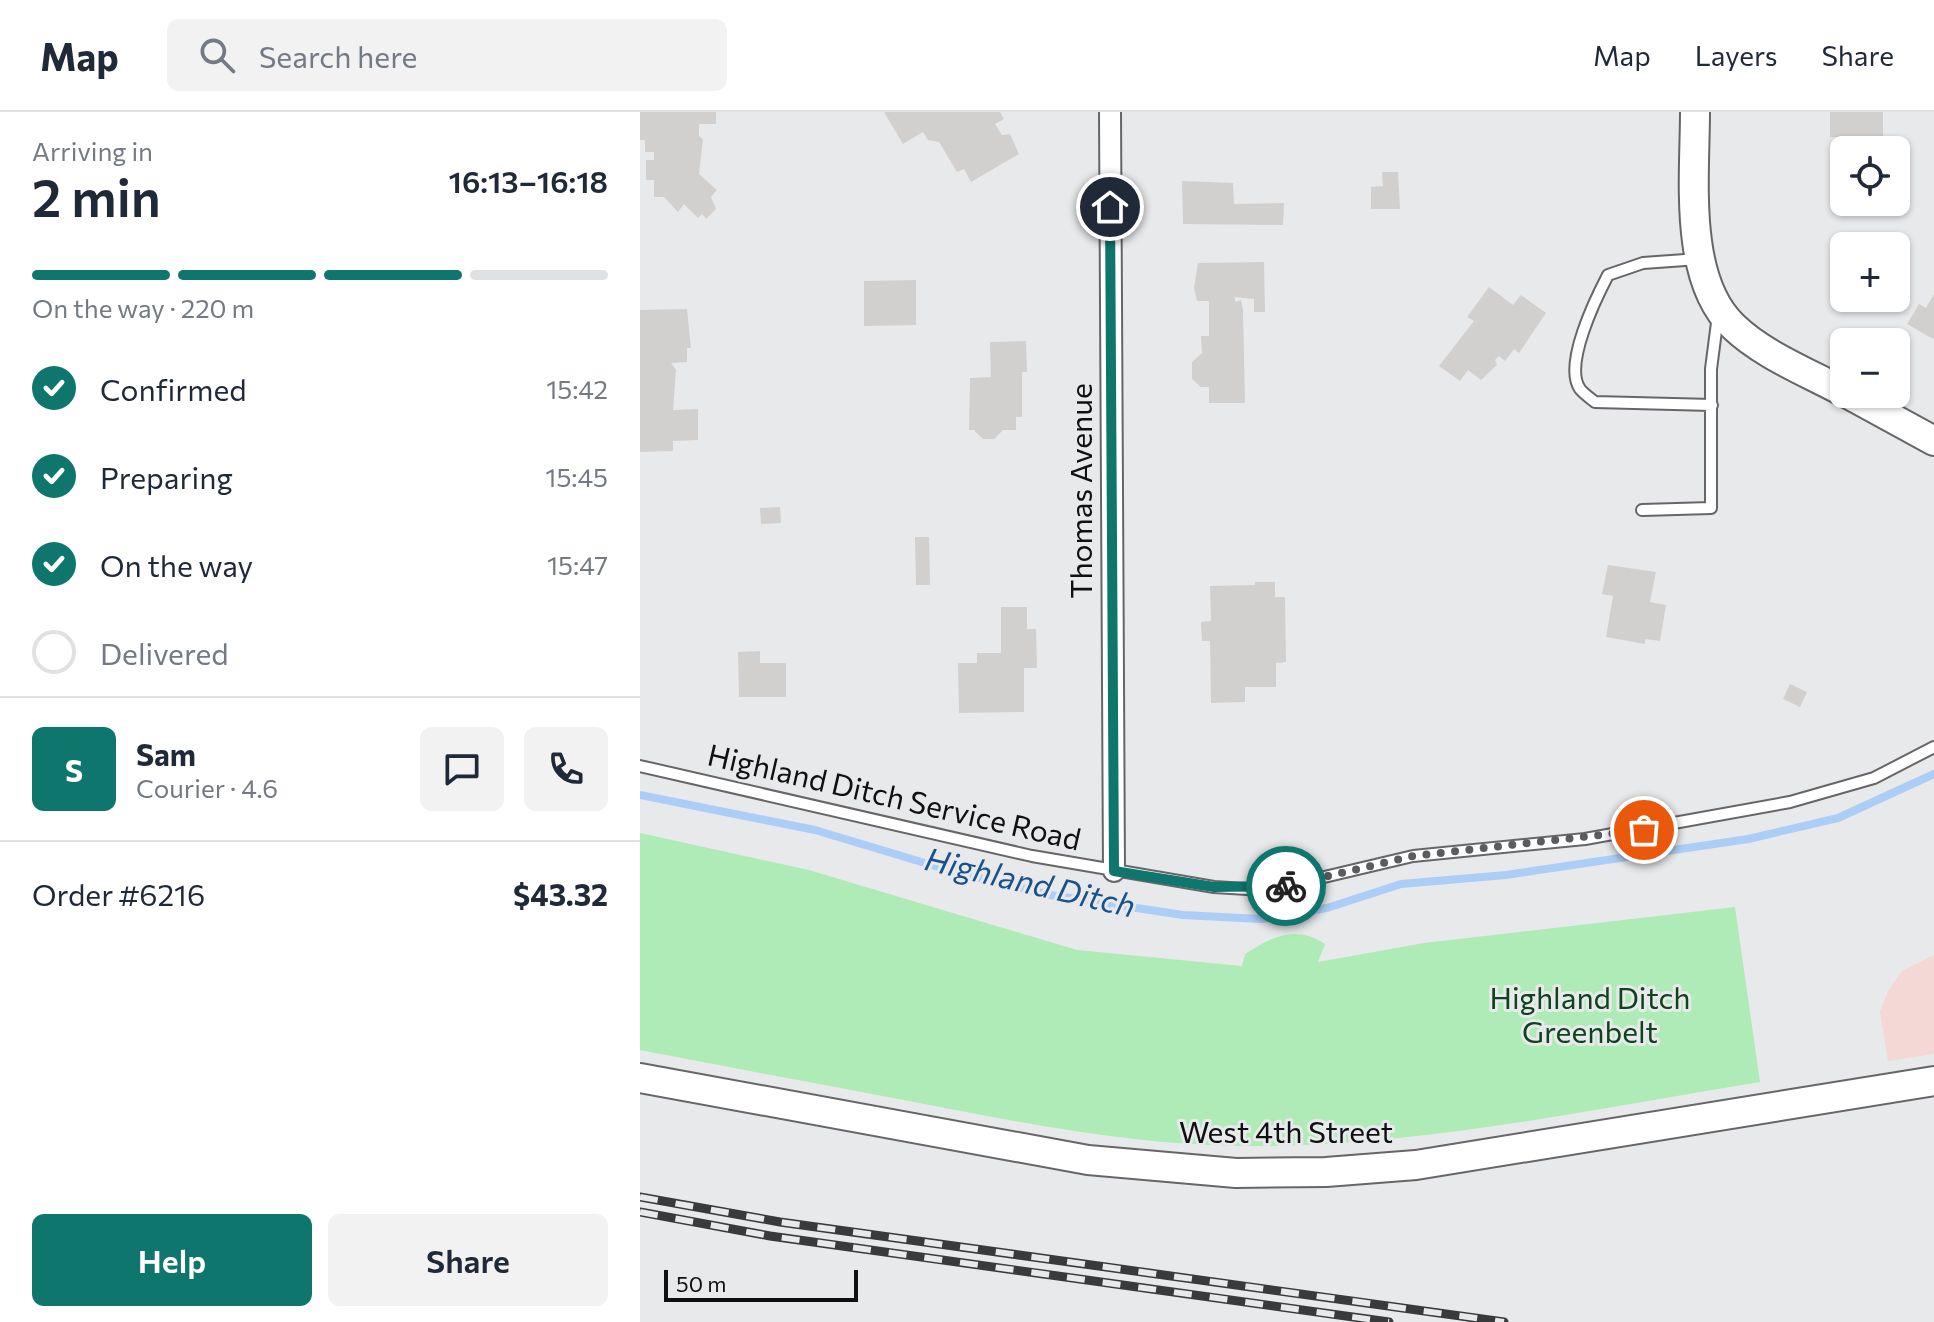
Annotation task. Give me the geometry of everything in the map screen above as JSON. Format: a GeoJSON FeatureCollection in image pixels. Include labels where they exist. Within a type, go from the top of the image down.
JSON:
{"type":"FeatureCollection","features":[{"type":"Feature","properties":{"kind":"main road"},"geometry":{"type":"LineString","coordinates":[[1695,112],[1701,259],[1709,292],[1719,309],[1750,339],[1830,384]]}},
{"type":"Feature","properties":{"kind":"main road"},"geometry":{"type":"LineString","coordinates":[[1874,408],[1934,441]]}},
{"type":"Feature","properties":{"kind":"main road","name":"West 4th Street"},"geometry":{"type":"LineString","coordinates":[[640,1078],[1088,1160],[1236,1173],[1326,1172],[1416,1165],[1934,1081]]}},
{"type":"Feature","properties":{"kind":"street","name":"Thomas Avenue"},"geometry":{"type":"LineString","coordinates":[[1110,112],[1114,871]]}},
{"type":"Feature","properties":{"kind":"lane"},"geometry":{"type":"LineString","coordinates":[[1701,259],[1643,263],[1608,275],[1588,311],[1575,373],[1579,388],[1595,402],[1712,405]]}},
{"type":"Feature","properties":{"kind":"lane"},"geometry":{"type":"LineString","coordinates":[[1642,510],[1711,508],[1711,369],[1719,309]]}},
{"type":"Feature","properties":{"kind":"lane","name":"Highland Ditch Service Road"},"geometry":{"type":"LineString","coordinates":[[640,766],[1032,856],[1214,887],[1282,887],[1413,856],[1585,839],[1790,802],[1874,778],[1934,747]]}},
{"type":"Feature","properties":{"kind":"shaded area"},"geometry":{"type":"Polygon","coordinates":[[[1934,955],[1934,1054],[1888,1061],[1880,1012],[1888,991],[1902,971],[1934,955]]]}},
{"type":"Feature","properties":{"kind":"green space","name":"Highland Ditch Greenbelt"},"geometry":{"type":"Polygon","coordinates":[[[640,833],[809,870],[1077,950],[1242,966],[1245,954],[1284,935],[1304,935],[1325,944],[1318,962],[1424,943],[1735,907],[1760,1082],[1555,1117],[1416,1136],[1278,1146],[1209,1145],[1107,1136],[1040,1125],[640,1050],[640,833]]]}},
{"type":"Feature","properties":{"kind":"building"},"geometry":{"type":"Polygon","coordinates":[[[640,112],[716,112],[716,124],[699,124],[699,136],[703,139],[699,174],[717,190],[711,197],[716,209],[706,219],[702,214],[698,218],[684,204],[678,212],[664,197],[654,197],[654,180],[646,180],[646,160],[654,160],[654,152],[645,152],[645,140],[640,140],[640,112]]]}},
{"type":"Feature","properties":{"kind":"building"},"geometry":{"type":"Polygon","coordinates":[[[884,112],[1000,112],[1004,119],[995,124],[1002,135],[1010,134],[1019,154],[971,182],[964,169],[957,172],[939,142],[928,140],[923,132],[903,144],[884,112]]]}},
{"type":"Feature","properties":{"kind":"building"},"geometry":{"type":"Polygon","coordinates":[[[1830,112],[1883,112],[1883,136],[1830,136],[1830,112]]]}},
{"type":"Feature","properties":{"kind":"building"},"geometry":{"type":"Polygon","coordinates":[[[1382,172],[1398,172],[1400,209],[1371,209],[1371,187],[1383,186],[1382,172]]]}},
{"type":"Feature","properties":{"kind":"building"},"geometry":{"type":"Polygon","coordinates":[[[1182,181],[1233,183],[1234,204],[1284,203],[1283,225],[1183,224],[1182,181]]]}},
{"type":"Feature","properties":{"kind":"building"},"geometry":{"type":"Polygon","coordinates":[[[1264,262],[1265,312],[1254,312],[1254,299],[1235,297],[1235,302],[1241,300],[1243,310],[1245,403],[1209,403],[1209,387],[1201,387],[1192,379],[1192,362],[1202,353],[1201,336],[1209,336],[1209,301],[1197,301],[1194,288],[1198,263],[1264,262]]]}},
{"type":"Feature","properties":{"kind":"building"},"geometry":{"type":"Polygon","coordinates":[[[916,280],[916,325],[864,326],[864,281],[916,280]]]}},
{"type":"Feature","properties":{"kind":"building"},"geometry":{"type":"Polygon","coordinates":[[[1489,287],[1513,305],[1521,295],[1546,313],[1519,353],[1514,349],[1505,361],[1499,356],[1495,360],[1497,365],[1481,380],[1468,370],[1460,381],[1439,366],[1474,321],[1467,317],[1489,287]]]}},
{"type":"Feature","properties":{"kind":"building"},"geometry":{"type":"Polygon","coordinates":[[[1934,294],[1933,339],[1907,324],[1919,304],[1926,308],[1934,294]]]}},
{"type":"Feature","properties":{"kind":"building"},"geometry":{"type":"Polygon","coordinates":[[[687,309],[691,348],[687,348],[687,362],[671,363],[676,370],[673,410],[698,409],[698,440],[673,441],[673,451],[640,452],[640,310],[687,309]]]}},
{"type":"Feature","properties":{"kind":"building"},"geometry":{"type":"Polygon","coordinates":[[[1026,341],[1027,372],[1022,372],[1022,417],[1016,417],[1016,430],[1003,430],[994,439],[983,439],[974,430],[969,430],[970,378],[991,377],[990,342],[1026,341]]]}},
{"type":"Feature","properties":{"kind":"building"},"geometry":{"type":"Polygon","coordinates":[[[780,507],[781,523],[761,524],[760,508],[780,507]]]}},
{"type":"Feature","properties":{"kind":"building"},"geometry":{"type":"Polygon","coordinates":[[[915,537],[929,537],[930,585],[916,585],[915,537]]]}},
{"type":"Feature","properties":{"kind":"building"},"geometry":{"type":"Polygon","coordinates":[[[1608,565],[1656,572],[1650,602],[1666,605],[1660,641],[1645,639],[1645,644],[1606,637],[1613,596],[1602,594],[1608,565]]]}},
{"type":"Feature","properties":{"kind":"building"},"geometry":{"type":"Polygon","coordinates":[[[1255,582],[1275,582],[1275,597],[1285,597],[1286,662],[1276,663],[1276,687],[1245,687],[1245,702],[1211,703],[1210,641],[1202,641],[1201,622],[1211,621],[1210,586],[1255,585],[1255,582]]]}},
{"type":"Feature","properties":{"kind":"building"},"geometry":{"type":"Polygon","coordinates":[[[1001,607],[1027,607],[1027,629],[1036,629],[1037,668],[1024,668],[1024,712],[959,713],[958,663],[977,663],[977,653],[1001,653],[1001,607]]]}},
{"type":"Feature","properties":{"kind":"building"},"geometry":{"type":"Polygon","coordinates":[[[760,651],[760,663],[786,663],[786,697],[739,697],[738,652],[760,651]]]}},
{"type":"Feature","properties":{"kind":"building"},"geometry":{"type":"Polygon","coordinates":[[[1790,684],[1807,692],[1800,707],[1783,699],[1790,684]]]}},
{"type":"Feature","properties":{"kind":"waterway","name":"Highland Ditch"},"geometry":{"type":"LineString","coordinates":[[640,795],[815,830],[955,872],[1050,895],[1183,915],[1261,919],[1327,908],[1401,884],[1506,875],[1748,839],[1838,818],[1934,774]]}},
{"type":"Feature","properties":{"kind":"railway"},"geometry":{"type":"LineString","coordinates":[[640,1197],[780,1222],[1504,1322]]}},
{"type":"Feature","properties":{"kind":"railway"},"geometry":{"type":"LineString","coordinates":[[640,1212],[770,1236],[1389,1322]]}},
{"type":"Feature","properties":{"kind":"way so far"},"geometry":{"type":"LineString","coordinates":[[1286,886],[1413,856],[1458,854],[1644,830]]}},
{"type":"Feature","properties":{"kind":"route"},"geometry":{"type":"LineString","coordinates":[[1110,207],[1114,871],[1214,887],[1247,889],[1286,886]]}}]}
